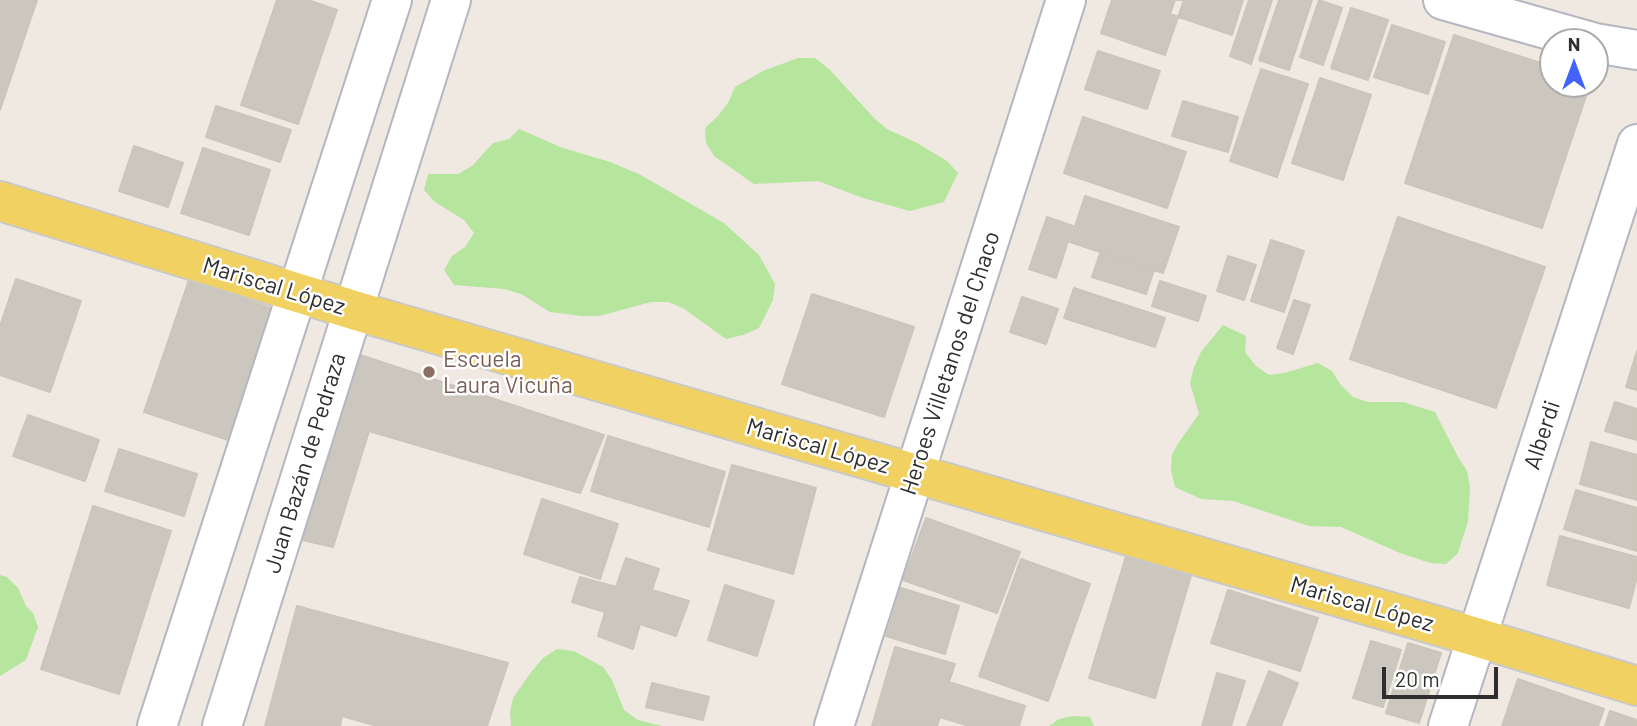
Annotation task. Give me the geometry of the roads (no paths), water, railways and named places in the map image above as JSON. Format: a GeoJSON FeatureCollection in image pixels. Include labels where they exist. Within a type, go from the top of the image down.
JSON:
{"type":"FeatureCollection","features":[{"type":"Feature","properties":{"kind":"main road","name":"Mariscal López"},"geometry":{"type":"LineString","coordinates":[[0,201],[353,310],[1637,686]]}},
{"type":"Feature","properties":{"kind":"street"},"geometry":{"type":"LineString","coordinates":[[157,726],[392,0]]}},
{"type":"Feature","properties":{"kind":"street","name":"Juan Bazán de Pedraza"},"geometry":{"type":"LineString","coordinates":[[222,726],[451,0]]}},
{"type":"Feature","properties":{"kind":"street","name":"Heroes Villetanos del Chaco"},"geometry":{"type":"LineString","coordinates":[[834,726],[1066,0]]}},
{"type":"Feature","properties":{"kind":"street"},"geometry":{"type":"LineString","coordinates":[[1443,0],[1544,28]]}},
{"type":"Feature","properties":{"kind":"street"},"geometry":{"type":"LineString","coordinates":[[1609,45],[1637,50]]}},
{"type":"Feature","properties":{"kind":"street","name":"Alberdi"},"geometry":{"type":"LineString","coordinates":[[1448,726],[1637,144]]}},
{"type":"Feature","properties":{"kind":"place","name":"Escuela Laura Vicuña"},"geometry":{"type":"Point","coordinates":[429,372]}}]}
